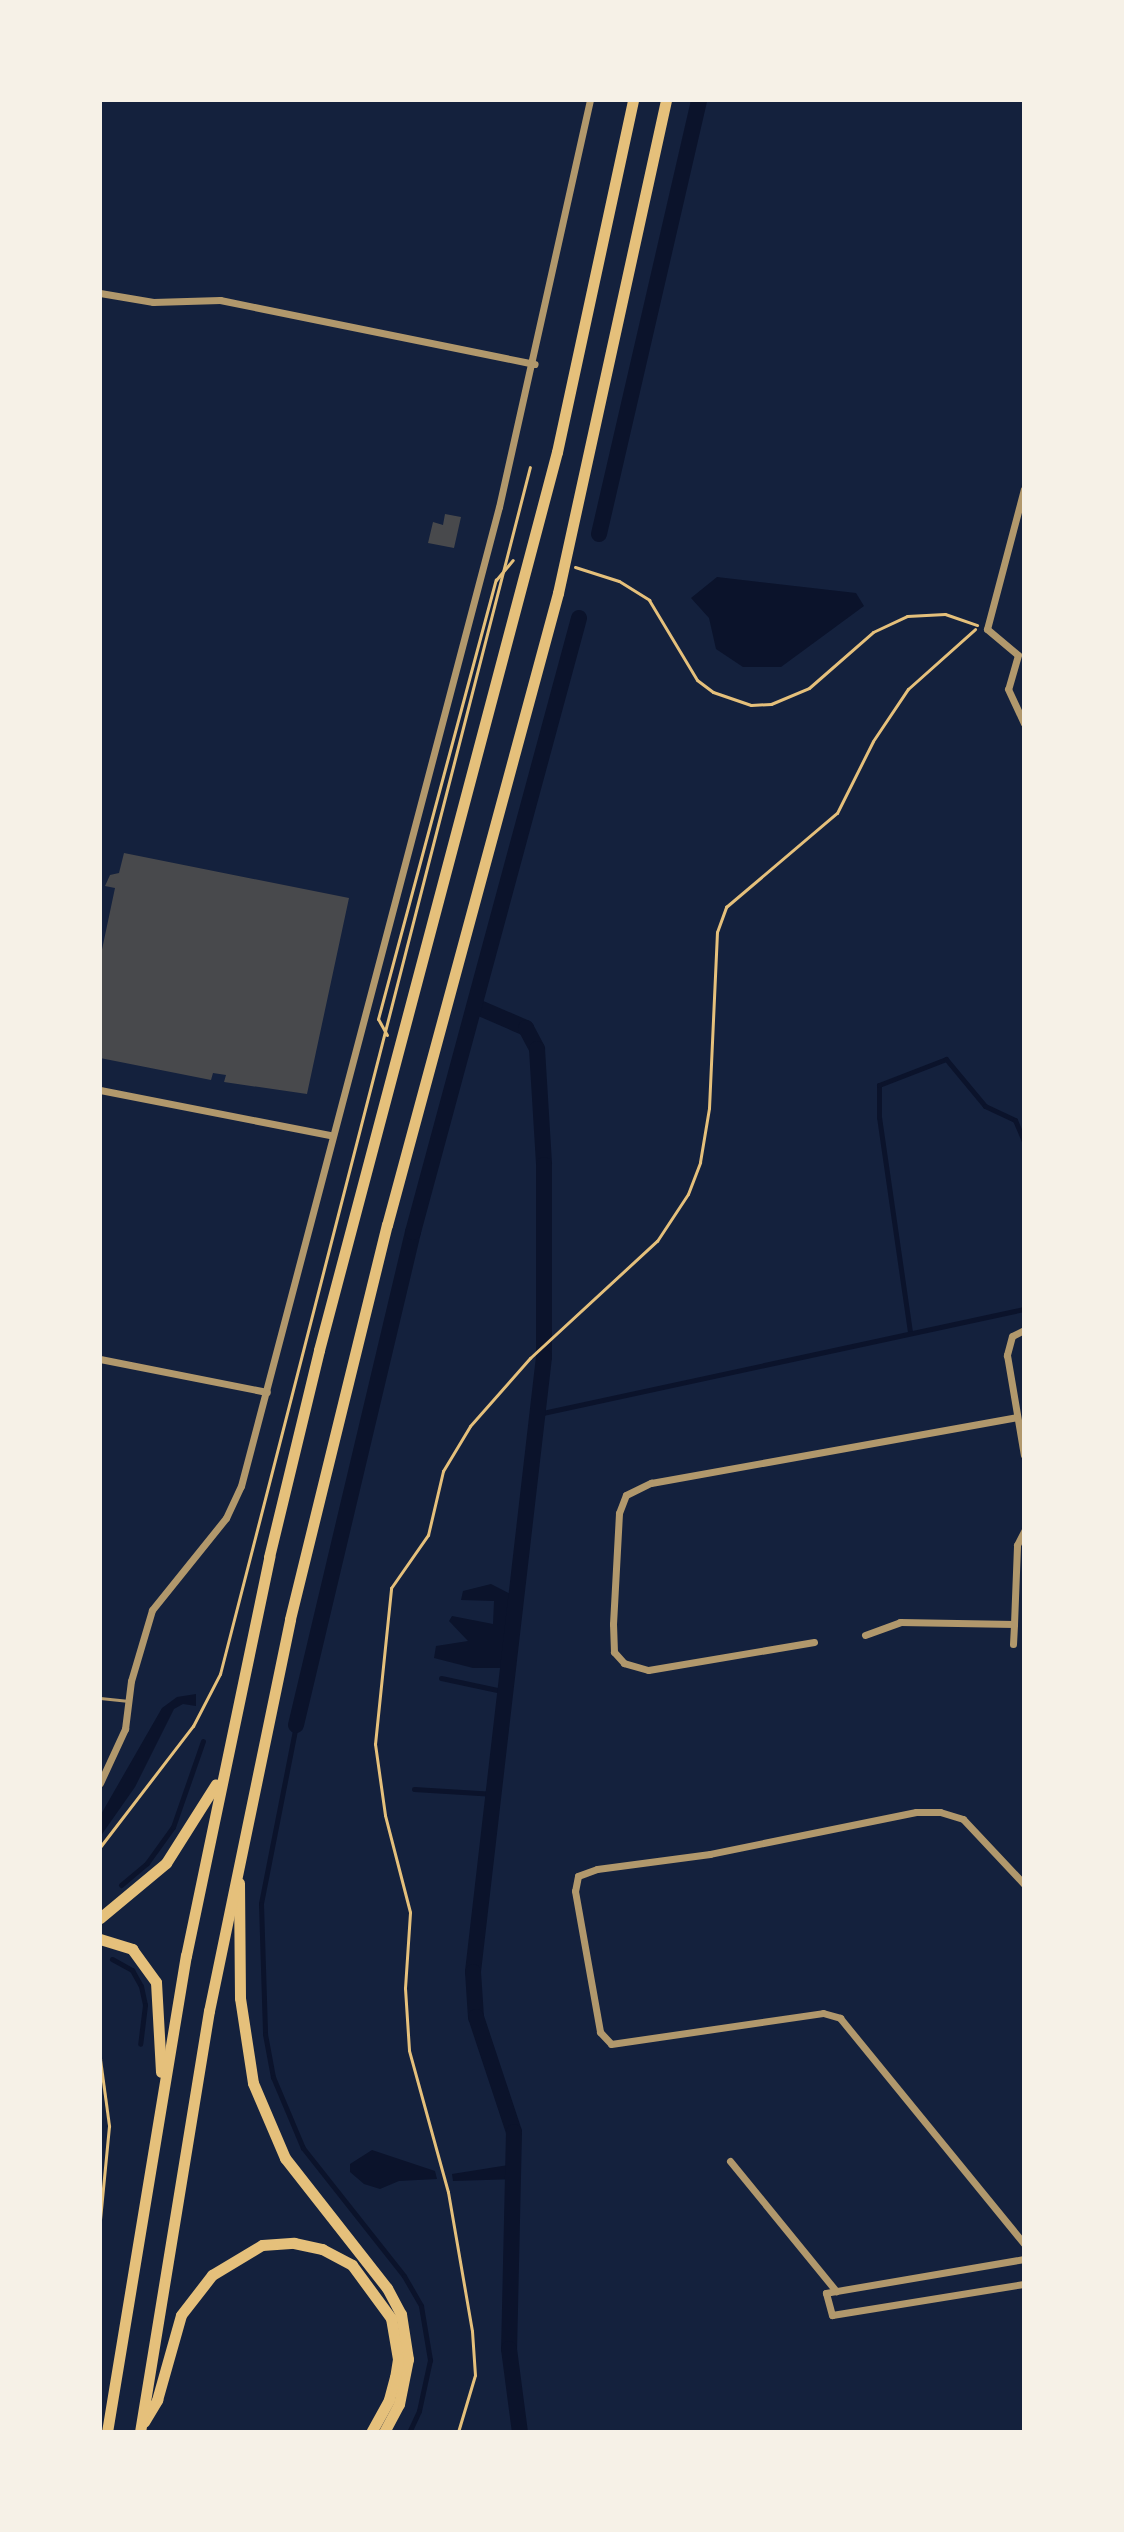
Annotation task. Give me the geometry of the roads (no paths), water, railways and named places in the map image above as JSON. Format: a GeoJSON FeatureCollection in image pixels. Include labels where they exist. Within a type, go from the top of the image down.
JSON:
{"type":"FeatureCollection","features":[{"type":"Feature","properties":{"kind":"highway"},"geometry":{"type":"LineString","coordinates":[[107,2432],[162,2092],[222,1773],[319,1350],[557,452],[633,100]]}},
{"type":"Feature","properties":{"kind":"highway"},"geometry":{"type":"LineString","coordinates":[[140,2431],[237,1862],[290,1619],[383,1240],[558,593],[666,100]]}},
{"type":"Feature","properties":{"kind":"highway"},"geometry":{"type":"LineString","coordinates":[[100,1918],[166,1863],[222,1773]]}},
{"type":"Feature","properties":{"kind":"highway"},"geometry":{"type":"LineString","coordinates":[[237,1862],[240,1998],[253,2083],[285,2158],[387,2288],[401,2314],[407,2369],[399,2404],[384,2432]]}},
{"type":"Feature","properties":{"kind":"highway"},"geometry":{"type":"LineString","coordinates":[[100,1939],[132,1949],[156,1982],[162,2092]]}},
{"type":"Feature","properties":{"kind":"highway"},"geometry":{"type":"LineString","coordinates":[[140,2431],[157,2400],[181,2315],[212,2275],[262,2245],[294,2243],[322,2249],[352,2265],[391,2318],[397,2368],[389,2400],[371,2432]]}},
{"type":"Feature","properties":{"kind":"street"},"geometry":{"type":"LineString","coordinates":[[100,1783],[118,1750],[152,1610],[226,1518],[241,1486],[330,1135],[535,364],[590,100]]}},
{"type":"Feature","properties":{"kind":"street"},"geometry":{"type":"LineString","coordinates":[[100,293],[153,302],[220,300],[535,364]]}},
{"type":"Feature","properties":{"kind":"street"},"geometry":{"type":"LineString","coordinates":[[1024,489],[987,629],[1021,656],[1008,689],[1024,723]]}},
{"type":"Feature","properties":{"kind":"street"},"geometry":{"type":"LineString","coordinates":[[100,1090],[330,1135]]}},
{"type":"Feature","properties":{"kind":"street"},"geometry":{"type":"LineString","coordinates":[[1024,1330],[1012,1336],[1007,1355],[1024,1455]]}},
{"type":"Feature","properties":{"kind":"street"},"geometry":{"type":"LineString","coordinates":[[100,1359],[267,1392]]}},
{"type":"Feature","properties":{"kind":"street"},"geometry":{"type":"LineString","coordinates":[[814,1642],[648,1670],[624,1663],[614,1652],[613,1624],[619,1513],[626,1495],[651,1483],[1016,1417]]}},
{"type":"Feature","properties":{"kind":"street"},"geometry":{"type":"LineString","coordinates":[[1013,1644],[1017,1545],[1024,1531]]}},
{"type":"Feature","properties":{"kind":"street"},"geometry":{"type":"LineString","coordinates":[[865,1635],[900,1622],[1014,1624]]}},
{"type":"Feature","properties":{"kind":"street"},"geometry":{"type":"LineString","coordinates":[[1024,1884],[963,1819],[916,1812],[710,1854],[597,1869],[578,1876],[575,1891],[600,2032],[611,2044],[823,2013],[840,2018],[1024,2244]]}},
{"type":"Feature","properties":{"kind":"street"},"geometry":{"type":"LineString","coordinates":[[730,2161],[836,2291]]}},
{"type":"Feature","properties":{"kind":"street"},"geometry":{"type":"LineString","coordinates":[[1024,2259],[826,2293],[832,2315],[1024,2284]]}},
{"type":"Feature","properties":{"kind":"lane"},"geometry":{"type":"LineString","coordinates":[[100,1698],[129,1701]]}},
{"type":"Feature","properties":{"kind":"water"},"geometry":{"type":"Polygon","coordinates":[[[717,577],[856,593],[864,606],[781,667],[743,667],[716,649],[709,618],[691,598],[717,577]]]}},
{"type":"Feature","properties":{"kind":"water"},"geometry":{"type":"Polygon","coordinates":[[[491,1584],[518,1598],[510,1668],[473,1668],[434,1658],[436,1646],[468,1641],[449,1621],[452,1616],[493,1624],[494,1601],[461,1600],[463,1591],[491,1584]]]}},
{"type":"Feature","properties":{"kind":"water"},"geometry":{"type":"Polygon","coordinates":[[[196,1694],[196,1706],[183,1704],[174,1709],[135,1787],[100,1837],[100,1816],[162,1708],[177,1697],[196,1694]]]}},
{"type":"Feature","properties":{"kind":"water"},"geometry":{"type":"Polygon","coordinates":[[[372,2150],[435,2171],[437,2179],[399,2181],[380,2189],[364,2184],[350,2172],[350,2164],[372,2150]]]}},
{"type":"Feature","properties":{"kind":"water"},"geometry":{"type":"Polygon","coordinates":[[[515,2164],[514,2179],[453,2181],[452,2174],[515,2164]]]}},
{"type":"Feature","properties":{"kind":"waterway"},"geometry":{"type":"LineString","coordinates":[[599,534],[699,100]]}},
{"type":"Feature","properties":{"kind":"waterway"},"geometry":{"type":"LineString","coordinates":[[296,1725],[413,1232],[579,618]]}},
{"type":"Feature","properties":{"kind":"waterway"},"geometry":{"type":"LineString","coordinates":[[482,1009],[526,1028],[537,1049],[544,1165],[544,1357],[473,1972],[476,2017],[514,2132],[509,2349],[520,2432]]}},
{"type":"Feature","properties":{"kind":"waterway"},"geometry":{"type":"LineString","coordinates":[[910,1332],[879,1117],[879,1085],[946,1059],[985,1106],[1015,1120],[1024,1141]]}},
{"type":"Feature","properties":{"kind":"waterway"},"geometry":{"type":"LineString","coordinates":[[538,1414],[1024,1309]]}},
{"type":"Feature","properties":{"kind":"waterway"},"geometry":{"type":"LineString","coordinates":[[441,1678],[507,1692]]}},
{"type":"Feature","properties":{"kind":"waterway"},"geometry":{"type":"LineString","coordinates":[[296,1725],[261,1904],[265,2034],[273,2077],[303,2148],[404,2276],[421,2306],[430,2360],[419,2411],[409,2432]]}},
{"type":"Feature","properties":{"kind":"waterway"},"geometry":{"type":"LineString","coordinates":[[121,1885],[147,1863],[173,1827],[203,1741]]}},
{"type":"Feature","properties":{"kind":"waterway"},"geometry":{"type":"LineString","coordinates":[[414,1789],[495,1794]]}},
{"type":"Feature","properties":{"kind":"waterway"},"geometry":{"type":"LineString","coordinates":[[112,1959],[132,1970],[141,1986],[145,2005],[140,2044]]}}]}
